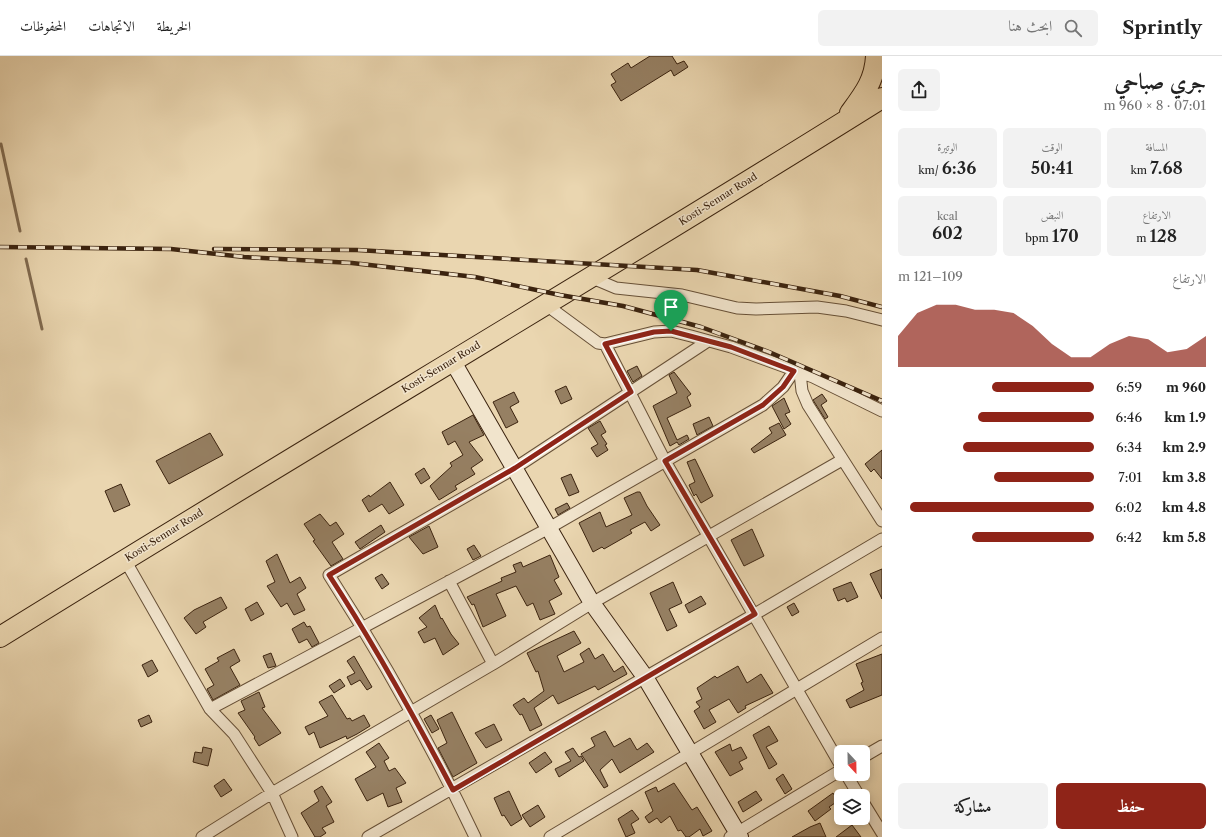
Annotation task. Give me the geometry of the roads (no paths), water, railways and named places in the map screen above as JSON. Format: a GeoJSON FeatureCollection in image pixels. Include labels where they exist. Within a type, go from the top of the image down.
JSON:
{"type":"FeatureCollection","features":[{"type":"Feature","properties":{"kind":"highway"},"geometry":{"type":"LineString","coordinates":[[843,122],[872,82],[876,69],[876,56]]}},
{"type":"Feature","properties":{"kind":"highway","name":"Kosti-Sennar Road"},"geometry":{"type":"LineString","coordinates":[[0,637],[882,98]]}},
{"type":"Feature","properties":{"kind":"street"},"geometry":{"type":"LineString","coordinates":[[590,277],[616,288],[682,295],[737,308],[756,309],[816,307],[846,311],[882,320]]}},
{"type":"Feature","properties":{"kind":"street"},"geometry":{"type":"LineString","coordinates":[[545,304],[592,341],[605,344],[654,332],[671,331],[708,341],[826,382],[882,411]]}},
{"type":"Feature","properties":{"kind":"street"},"geometry":{"type":"LineString","coordinates":[[475,837],[453,790],[412,712],[362,626],[329,575],[515,468],[708,341]]}},
{"type":"Feature","properties":{"kind":"street"},"geometry":{"type":"LineString","coordinates":[[605,344],[631,392],[665,461],[755,614],[834,754]]}},
{"type":"Feature","properties":{"kind":"street"},"geometry":{"type":"LineString","coordinates":[[452,360],[592,603],[645,677],[691,753],[736,836],[834,774]]}},
{"type":"Feature","properties":{"kind":"street"},"geometry":{"type":"LineString","coordinates":[[797,372],[802,391],[808,405],[882,521]]}},
{"type":"Feature","properties":{"kind":"street"},"geometry":{"type":"LineString","coordinates":[[210,709],[362,626],[549,528],[763,405],[797,372]]}},
{"type":"Feature","properties":{"kind":"street"},"geometry":{"type":"LineString","coordinates":[[202,837],[493,664],[592,603],[842,460]]}},
{"type":"Feature","properties":{"kind":"street"},"geometry":{"type":"LineString","coordinates":[[368,837],[453,790],[882,539]]}},
{"type":"Feature","properties":{"kind":"street"},"geometry":{"type":"LineString","coordinates":[[125,560],[210,709],[234,734],[272,794],[292,837]]}},
{"type":"Feature","properties":{"kind":"street"},"geometry":{"type":"LineString","coordinates":[[449,581],[493,664]]}},
{"type":"Feature","properties":{"kind":"street"},"geometry":{"type":"LineString","coordinates":[[550,837],[798,690],[882,638]]}},
{"type":"Feature","properties":{"kind":"street"},"geometry":{"type":"LineString","coordinates":[[870,753],[882,746]]}},
{"type":"Feature","properties":{"kind":"street"},"geometry":{"type":"LineString","coordinates":[[870,813],[882,833]]}},
{"type":"Feature","properties":{"kind":"waterway"},"geometry":{"type":"LineString","coordinates":[[1,144],[20,231]]}},
{"type":"Feature","properties":{"kind":"waterway"},"geometry":{"type":"LineString","coordinates":[[26,259],[42,329]]}},
{"type":"Feature","properties":{"kind":"railway"},"geometry":{"type":"LineString","coordinates":[[0,247],[171,249],[244,257],[352,263],[475,277],[560,295],[623,306],[701,327],[769,352],[882,401]]}},
{"type":"Feature","properties":{"kind":"railway"},"geometry":{"type":"LineString","coordinates":[[214,249],[357,250],[697,270],[840,296],[882,307]]}}]}
